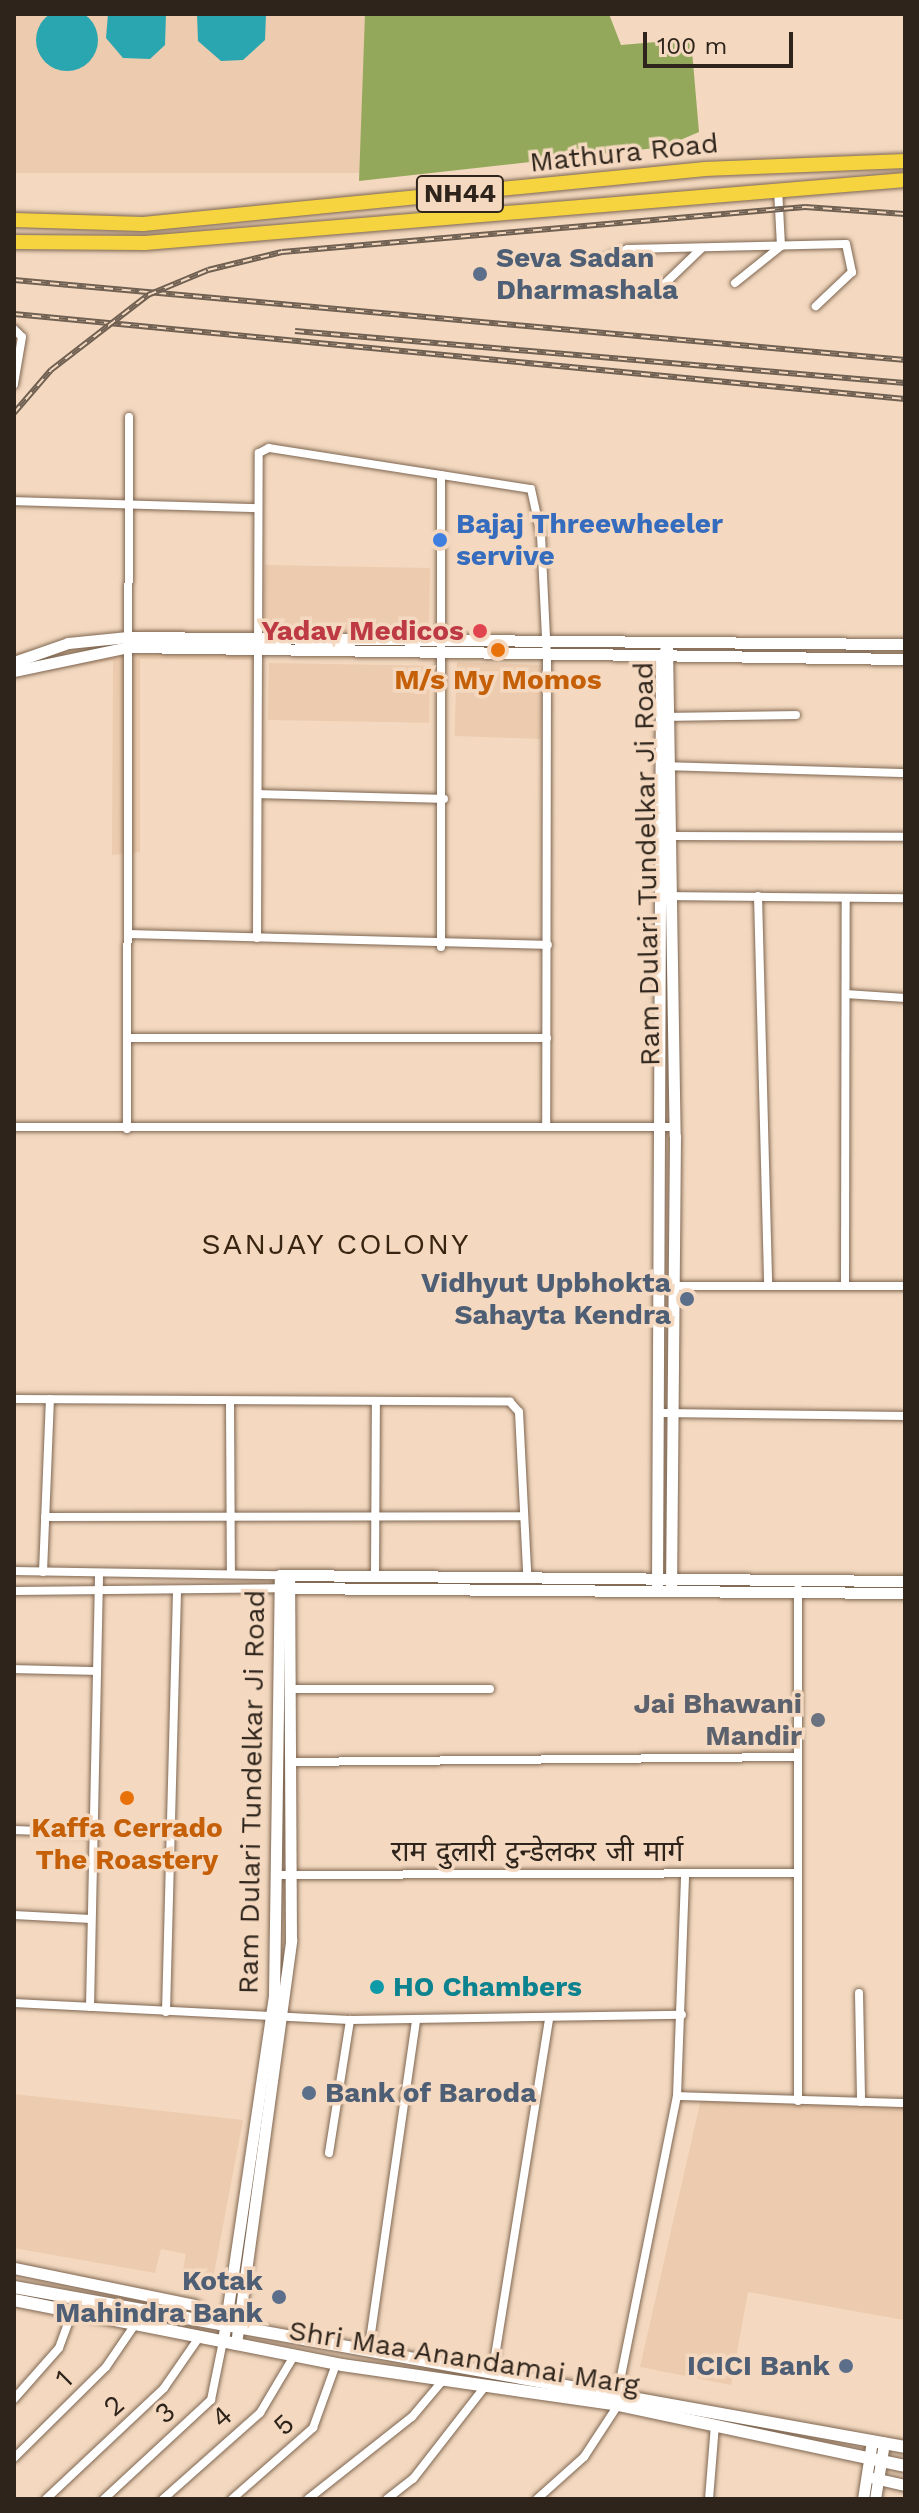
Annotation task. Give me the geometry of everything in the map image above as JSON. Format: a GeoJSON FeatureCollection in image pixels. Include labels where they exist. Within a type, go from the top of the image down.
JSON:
{"type":"FeatureCollection","features":[{"type":"Feature","properties":{"kind":"highway","name":"Mathura Road"},"geometry":{"type":"LineString","coordinates":[[14,220],[143,224],[705,169],[905,161]]}},
{"type":"Feature","properties":{"kind":"highway","name":"Mathura Road"},"geometry":{"type":"LineString","coordinates":[[14,242],[145,243],[777,188],[905,180]]}},
{"type":"Feature","properties":{"kind":"main road","name":"Shri Maa Anandamai Marg"},"geometry":{"type":"LineString","coordinates":[[14,2287],[493,2369],[618,2398],[905,2447]]}},
{"type":"Feature","properties":{"kind":"main road","name":"Shri Maa Anandamai Marg"},"geometry":{"type":"LineString","coordinates":[[14,2300],[336,2364],[618,2398],[714,2429],[905,2466]]}},
{"type":"Feature","properties":{"kind":"street"},"geometry":{"type":"LineString","coordinates":[[777,188],[781,246]]}},
{"type":"Feature","properties":{"kind":"street"},"geometry":{"type":"LineString","coordinates":[[603,260],[628,249],[846,244],[852,272],[816,306]]}},
{"type":"Feature","properties":{"kind":"street"},"geometry":{"type":"LineString","coordinates":[[735,283],[781,246]]}},
{"type":"Feature","properties":{"kind":"street"},"geometry":{"type":"LineString","coordinates":[[655,293],[703,247]]}},
{"type":"Feature","properties":{"kind":"street"},"geometry":{"type":"LineString","coordinates":[[14,329],[22,337],[14,384]]}},
{"type":"Feature","properties":{"kind":"street"},"geometry":{"type":"LineString","coordinates":[[127,1129],[132,934],[127,504],[129,417]]}},
{"type":"Feature","properties":{"kind":"street"},"geometry":{"type":"LineString","coordinates":[[257,938],[257,458],[269,448],[441,475],[535,494],[547,645],[546,1127]]}},
{"type":"Feature","properties":{"kind":"street"},"geometry":{"type":"LineString","coordinates":[[441,475],[445,642],[441,947]]}},
{"type":"Feature","properties":{"kind":"street"},"geometry":{"type":"LineString","coordinates":[[14,501],[255,508]]}},
{"type":"Feature","properties":{"kind":"street"},"geometry":{"type":"LineString","coordinates":[[14,662],[68,643],[257,636],[547,645],[905,644]]}},
{"type":"Feature","properties":{"kind":"street"},"geometry":{"type":"LineString","coordinates":[[14,671],[129,642],[258,651],[445,656],[666,660],[905,659]]}},
{"type":"Feature","properties":{"kind":"street","name":"Ram Dulari Tundelkar Ji Road"},"geometry":{"type":"LineString","coordinates":[[667,646],[667,717],[673,766],[674,836],[668,895]]}},
{"type":"Feature","properties":{"kind":"street"},"geometry":{"type":"LineString","coordinates":[[667,717],[796,715]]}},
{"type":"Feature","properties":{"kind":"street","name":"Ram Dulari Tundelkar Ji Road"},"geometry":{"type":"LineString","coordinates":[[657,1583],[676,1285],[669,1128],[668,895],[660,765],[667,717]]}},
{"type":"Feature","properties":{"kind":"street"},"geometry":{"type":"LineString","coordinates":[[660,765],[905,773]]}},
{"type":"Feature","properties":{"kind":"street"},"geometry":{"type":"LineString","coordinates":[[259,794],[444,799]]}},
{"type":"Feature","properties":{"kind":"street"},"geometry":{"type":"LineString","coordinates":[[674,836],[905,837]]}},
{"type":"Feature","properties":{"kind":"street"},"geometry":{"type":"LineString","coordinates":[[668,895],[905,898]]}},
{"type":"Feature","properties":{"kind":"street"},"geometry":{"type":"LineString","coordinates":[[758,896],[768,1286]]}},
{"type":"Feature","properties":{"kind":"street"},"geometry":{"type":"LineString","coordinates":[[845,1286],[846,898]]}},
{"type":"Feature","properties":{"kind":"street"},"geometry":{"type":"LineString","coordinates":[[132,934],[441,947],[548,945]]}},
{"type":"Feature","properties":{"kind":"street"},"geometry":{"type":"LineString","coordinates":[[846,994],[905,998]]}},
{"type":"Feature","properties":{"kind":"street"},"geometry":{"type":"LineString","coordinates":[[130,1038],[547,1038]]}},
{"type":"Feature","properties":{"kind":"street"},"geometry":{"type":"LineString","coordinates":[[14,1127],[669,1128]]}},
{"type":"Feature","properties":{"kind":"street","name":"Ram Dulari Tundelkar Ji Road"},"geometry":{"type":"LineString","coordinates":[[669,1128],[662,1286],[671,1583]]}},
{"type":"Feature","properties":{"kind":"street"},"geometry":{"type":"LineString","coordinates":[[662,1286],[905,1286]]}},
{"type":"Feature","properties":{"kind":"street"},"geometry":{"type":"LineString","coordinates":[[14,1399],[515,1406],[527,1572]]}},
{"type":"Feature","properties":{"kind":"street"},"geometry":{"type":"LineString","coordinates":[[43,1572],[50,1399]]}},
{"type":"Feature","properties":{"kind":"street"},"geometry":{"type":"LineString","coordinates":[[375,1575],[376,1402]]}},
{"type":"Feature","properties":{"kind":"street"},"geometry":{"type":"LineString","coordinates":[[230,1403],[231,1574]]}},
{"type":"Feature","properties":{"kind":"street"},"geometry":{"type":"LineString","coordinates":[[668,1413],[905,1416]]}},
{"type":"Feature","properties":{"kind":"street"},"geometry":{"type":"LineString","coordinates":[[45,1517],[522,1516]]}},
{"type":"Feature","properties":{"kind":"street"},"geometry":{"type":"LineString","coordinates":[[14,1571],[284,1575]]}},
{"type":"Feature","properties":{"kind":"street","name":"Ram Dulari Tundelkar Ji Road"},"geometry":{"type":"LineString","coordinates":[[229,2324],[286,2018],[291,1875],[284,1575],[527,1572],[657,1583]]}},
{"type":"Feature","properties":{"kind":"street"},"geometry":{"type":"LineString","coordinates":[[90,2007],[99,1573]]}},
{"type":"Feature","properties":{"kind":"street"},"geometry":{"type":"LineString","coordinates":[[798,1586],[905,1581]]}},
{"type":"Feature","properties":{"kind":"street"},"geometry":{"type":"LineString","coordinates":[[657,1583],[798,1586],[905,1593]]}},
{"type":"Feature","properties":{"kind":"street","name":"Ram Dulari Tundelkar Ji Road"},"geometry":{"type":"LineString","coordinates":[[285,1588],[657,1583]]}},
{"type":"Feature","properties":{"kind":"street"},"geometry":{"type":"LineString","coordinates":[[798,1586],[798,2101]]}},
{"type":"Feature","properties":{"kind":"street"},"geometry":{"type":"LineString","coordinates":[[14,1591],[285,1588]]}},
{"type":"Feature","properties":{"kind":"street","name":"Ram Dulari Tundelkar Ji Road"},"geometry":{"type":"LineString","coordinates":[[229,2324],[272,2018],[285,1588]]}},
{"type":"Feature","properties":{"kind":"street"},"geometry":{"type":"LineString","coordinates":[[166,2012],[177,1590]]}},
{"type":"Feature","properties":{"kind":"street"},"geometry":{"type":"LineString","coordinates":[[14,1669],[97,1671]]}},
{"type":"Feature","properties":{"kind":"street"},"geometry":{"type":"LineString","coordinates":[[289,1689],[490,1689]]}},
{"type":"Feature","properties":{"kind":"street"},"geometry":{"type":"LineString","coordinates":[[290,1762],[796,1757]]}},
{"type":"Feature","properties":{"kind":"street"},"geometry":{"type":"LineString","coordinates":[[14,1830],[93,1833]]}},
{"type":"Feature","properties":{"kind":"street","name":"राम दुलारी टुन्डेलकर जी मार्ग"},"geometry":{"type":"LineString","coordinates":[[276,1875],[798,1873]]}},
{"type":"Feature","properties":{"kind":"street"},"geometry":{"type":"LineString","coordinates":[[537,2499],[550,2496],[618,2398],[677,2096],[685,1874]]}},
{"type":"Feature","properties":{"kind":"street"},"geometry":{"type":"LineString","coordinates":[[14,1915],[91,1919]]}},
{"type":"Feature","properties":{"kind":"street"},"geometry":{"type":"LineString","coordinates":[[859,1993],[861,2102]]}},
{"type":"Feature","properties":{"kind":"street"},"geometry":{"type":"LineString","coordinates":[[14,2003],[350,2020],[682,2015]]}},
{"type":"Feature","properties":{"kind":"street"},"geometry":{"type":"LineString","coordinates":[[493,2369],[549,2019]]}},
{"type":"Feature","properties":{"kind":"street"},"geometry":{"type":"LineString","coordinates":[[329,2153],[350,2020]]}},
{"type":"Feature","properties":{"kind":"street"},"geometry":{"type":"LineString","coordinates":[[369,2347],[416,2020]]}},
{"type":"Feature","properties":{"kind":"street"},"geometry":{"type":"LineString","coordinates":[[677,2096],[905,2103]]}},
{"type":"Feature","properties":{"kind":"street"},"geometry":{"type":"LineString","coordinates":[[14,2268],[194,2305],[229,2324],[230,2343]]}},
{"type":"Feature","properties":{"kind":"street"},"geometry":{"type":"LineString","coordinates":[[65,2295],[69,2279]]}},
{"type":"Feature","properties":{"kind":"street"},"geometry":{"type":"LineString","coordinates":[[14,2399],[59,2348],[72,2312]]}},
{"type":"Feature","properties":{"kind":"street","name":"1"},"geometry":{"type":"LineString","coordinates":[[14,2458],[106,2367],[136,2323]]}},
{"type":"Feature","properties":{"kind":"street","name":"2"},"geometry":{"type":"LineString","coordinates":[[46,2499],[164,2388],[200,2336]]}},
{"type":"Feature","properties":{"kind":"street","name":"3"},"geometry":{"type":"LineString","coordinates":[[104,2499],[211,2400],[230,2343]]}},
{"type":"Feature","properties":{"kind":"street","name":"4"},"geometry":{"type":"LineString","coordinates":[[163,2499],[260,2413],[294,2356]]}},
{"type":"Feature","properties":{"kind":"street","name":"5"},"geometry":{"type":"LineString","coordinates":[[232,2499],[313,2428],[336,2364]]}},
{"type":"Feature","properties":{"kind":"street"},"geometry":{"type":"LineString","coordinates":[[308,2499],[412,2417],[445,2378]]}},
{"type":"Feature","properties":{"kind":"street"},"geometry":{"type":"LineString","coordinates":[[387,2499],[413,2479],[487,2384]]}},
{"type":"Feature","properties":{"kind":"street"},"geometry":{"type":"LineString","coordinates":[[709,2499],[716,2415]]}},
{"type":"Feature","properties":{"kind":"street"},"geometry":{"type":"LineString","coordinates":[[863,2499],[872,2478],[878,2442]]}},
{"type":"Feature","properties":{"kind":"street"},"geometry":{"type":"LineString","coordinates":[[872,2478],[905,2485]]}},
{"type":"Feature","properties":{"kind":"street"},"geometry":{"type":"LineString","coordinates":[[872,2478],[875,2499]]}},
{"type":"Feature","properties":{"kind":"shaded area"},"geometry":{"type":"Polygon","coordinates":[[[14,14],[365,14],[365,173],[14,173],[14,14]]]}},
{"type":"Feature","properties":{"kind":"shaded area"},"geometry":{"type":"Polygon","coordinates":[[[265,565],[430,568],[429,633],[264,630],[265,565]]]}},
{"type":"Feature","properties":{"kind":"shaded area"},"geometry":{"type":"Polygon","coordinates":[[[144,629],[254,630],[254,660],[140,659],[140,852],[112,855],[113,660],[14,677],[14,653],[144,629]]]}},
{"type":"Feature","properties":{"kind":"shaded area"},"geometry":{"type":"Polygon","coordinates":[[[457,662],[543,665],[540,739],[454,736],[457,662]]]}},
{"type":"Feature","properties":{"kind":"shaded area"},"geometry":{"type":"Polygon","coordinates":[[[269,663],[430,666],[429,723],[268,720],[269,663]]]}},
{"type":"Feature","properties":{"kind":"shaded area"},"geometry":{"type":"Polygon","coordinates":[[[14,2094],[243,2120],[212,2284],[181,2279],[186,2254],[161,2249],[155,2273],[14,2248],[14,2094]]]}},
{"type":"Feature","properties":{"kind":"shaded area"},"geometry":{"type":"Polygon","coordinates":[[[701,2099],[905,2105],[905,2416],[904,2320],[748,2292],[731,2385],[640,2367],[701,2099]]]}},
{"type":"Feature","properties":{"kind":"green space"},"geometry":{"type":"Polygon","coordinates":[[[365,14],[609,14],[621,45],[691,39],[699,132],[664,147],[359,181],[365,14]]]}},
{"type":"Feature","properties":{"kind":"water"},"geometry":{"type":"Polygon","coordinates":[[[67,9],[89,18],[98,40],[89,62],[67,71],[45,62],[36,40],[45,18],[67,9]]]}},
{"type":"Feature","properties":{"kind":"water"},"geometry":{"type":"Polygon","coordinates":[[[108,14],[166,14],[165,45],[150,59],[123,58],[106,38],[108,14]]]}},
{"type":"Feature","properties":{"kind":"water"},"geometry":{"type":"Polygon","coordinates":[[[197,14],[266,14],[265,40],[243,60],[221,61],[198,41],[197,14]]]}},
{"type":"Feature","properties":{"kind":"railway"},"geometry":{"type":"LineString","coordinates":[[14,413],[51,370],[148,295],[208,270],[282,252],[805,207],[905,214]]}},
{"type":"Feature","properties":{"kind":"railway"},"geometry":{"type":"LineString","coordinates":[[14,280],[905,360]]}},
{"type":"Feature","properties":{"kind":"railway"},"geometry":{"type":"LineString","coordinates":[[14,314],[905,399]]}},
{"type":"Feature","properties":{"kind":"railway"},"geometry":{"type":"LineString","coordinates":[[295,331],[905,383]]}},
{"type":"Feature","properties":{"kind":"place","name":"Seva Sadan Dharmashala"},"geometry":{"type":"Point","coordinates":[480,274]}},
{"type":"Feature","properties":{"kind":"place","name":"Bajaj Threewheeler servive"},"geometry":{"type":"Point","coordinates":[440,540]}},
{"type":"Feature","properties":{"kind":"place","name":"Yadav Medicos"},"geometry":{"type":"Point","coordinates":[480,631]}},
{"type":"Feature","properties":{"kind":"place","name":"M/s My Momos"},"geometry":{"type":"Point","coordinates":[498,650]}},
{"type":"Feature","properties":{"kind":"place","name":"Vidhyut Upbhokta Sahayta Kendra"},"geometry":{"type":"Point","coordinates":[687,1299]}},
{"type":"Feature","properties":{"kind":"place","name":"Jai Bhawani Mandir"},"geometry":{"type":"Point","coordinates":[818,1720]}},
{"type":"Feature","properties":{"kind":"place","name":"Kaffa Cerrado The Roastery"},"geometry":{"type":"Point","coordinates":[127,1798]}},
{"type":"Feature","properties":{"kind":"place","name":"HO Chambers"},"geometry":{"type":"Point","coordinates":[377,1987]}},
{"type":"Feature","properties":{"kind":"place","name":"Bank of Baroda"},"geometry":{"type":"Point","coordinates":[309,2093]}},
{"type":"Feature","properties":{"kind":"place","name":"Kotak Mahindra Bank"},"geometry":{"type":"Point","coordinates":[279,2297]}},
{"type":"Feature","properties":{"kind":"place","name":"ICICI Bank"},"geometry":{"type":"Point","coordinates":[846,2366]}},
{"type":"Feature","properties":{"kind":"district","name":"SANJAY COLONY"},"geometry":{"type":"Point","coordinates":[336,1244]}}]}
